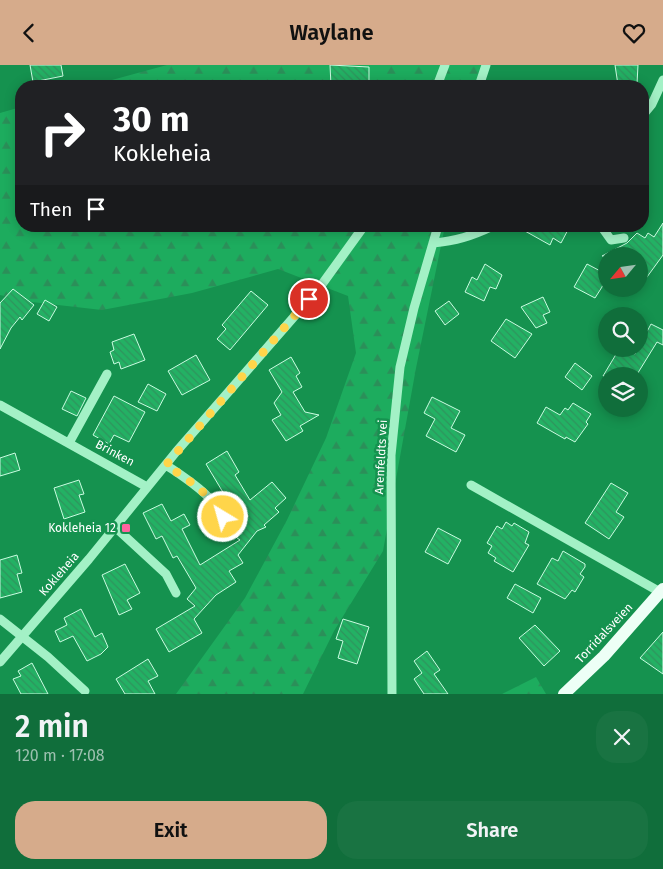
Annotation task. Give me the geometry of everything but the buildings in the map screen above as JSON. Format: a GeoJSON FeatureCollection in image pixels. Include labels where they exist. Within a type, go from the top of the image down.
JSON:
{"type":"FeatureCollection","features":[{"type":"Feature","properties":{"kind":"main road","name":"Torridalsveien"},"geometry":{"type":"LineString","coordinates":[[564,694],[604,656],[662,591]]}},
{"type":"Feature","properties":{"kind":"street"},"geometry":{"type":"LineString","coordinates":[[439,80],[444,65]]}},
{"type":"Feature","properties":{"kind":"street"},"geometry":{"type":"LineString","coordinates":[[481,80],[486,65]]}},
{"type":"Feature","properties":{"kind":"street"},"geometry":{"type":"LineString","coordinates":[[649,108],[663,80]]}},
{"type":"Feature","properties":{"kind":"street","name":"Kokleheia"},"geometry":{"type":"LineString","coordinates":[[0,662],[147,487],[320,287],[360,232]]}},
{"type":"Feature","properties":{"kind":"street","name":"Arenfeldts vei"},"geometry":{"type":"LineString","coordinates":[[392,694],[391,455],[400,367],[414,309],[436,232]]}},
{"type":"Feature","properties":{"kind":"street"},"geometry":{"type":"LineString","coordinates":[[433,243],[461,239],[478,232]]}},
{"type":"Feature","properties":{"kind":"street"},"geometry":{"type":"LineString","coordinates":[[605,232],[611,240],[624,238]]}},
{"type":"Feature","properties":{"kind":"street"},"geometry":{"type":"LineString","coordinates":[[69,443],[107,374]]}},
{"type":"Feature","properties":{"kind":"street","name":"Brinken"},"geometry":{"type":"LineString","coordinates":[[0,405],[147,487]]}},
{"type":"Feature","properties":{"kind":"street"},"geometry":{"type":"LineString","coordinates":[[166,465],[186,478],[217,507],[223,517],[226,536]]}},
{"type":"Feature","properties":{"kind":"street"},"geometry":{"type":"LineString","coordinates":[[471,485],[662,591]]}},
{"type":"Feature","properties":{"kind":"street"},"geometry":{"type":"LineString","coordinates":[[115,527],[166,574],[176,593]]}},
{"type":"Feature","properties":{"kind":"street"},"geometry":{"type":"LineString","coordinates":[[0,619],[20,637],[65,670],[85,691]]}},
{"type":"Feature","properties":{"kind":"green space"},"geometry":{"type":"Polygon","coordinates":[[[167,65],[488,65],[484,80],[112,80],[167,65]]]}},
{"type":"Feature","properties":{"kind":"green space"},"geometry":{"type":"Polygon","coordinates":[[[15,109],[15,232],[444,232],[416,368],[383,551],[334,631],[303,694],[176,694],[245,598],[287,520],[326,438],[356,353],[348,296],[278,269],[192,293],[102,310],[32,302],[0,295],[0,113],[15,109]]]}},
{"type":"Feature","properties":{"kind":"green space"},"geometry":{"type":"Polygon","coordinates":[[[536,677],[546,694],[502,694],[536,677]]]}},
{"type":"Feature","properties":{"kind":"place","name":"Kokleheia 12"},"geometry":{"type":"Point","coordinates":[126,528]}},
{"type":"Feature","properties":{"kind":"route"},"geometry":{"type":"LineString","coordinates":[[223,517],[217,507],[207,497],[186,478],[166,465],[309,299]]}}]}
